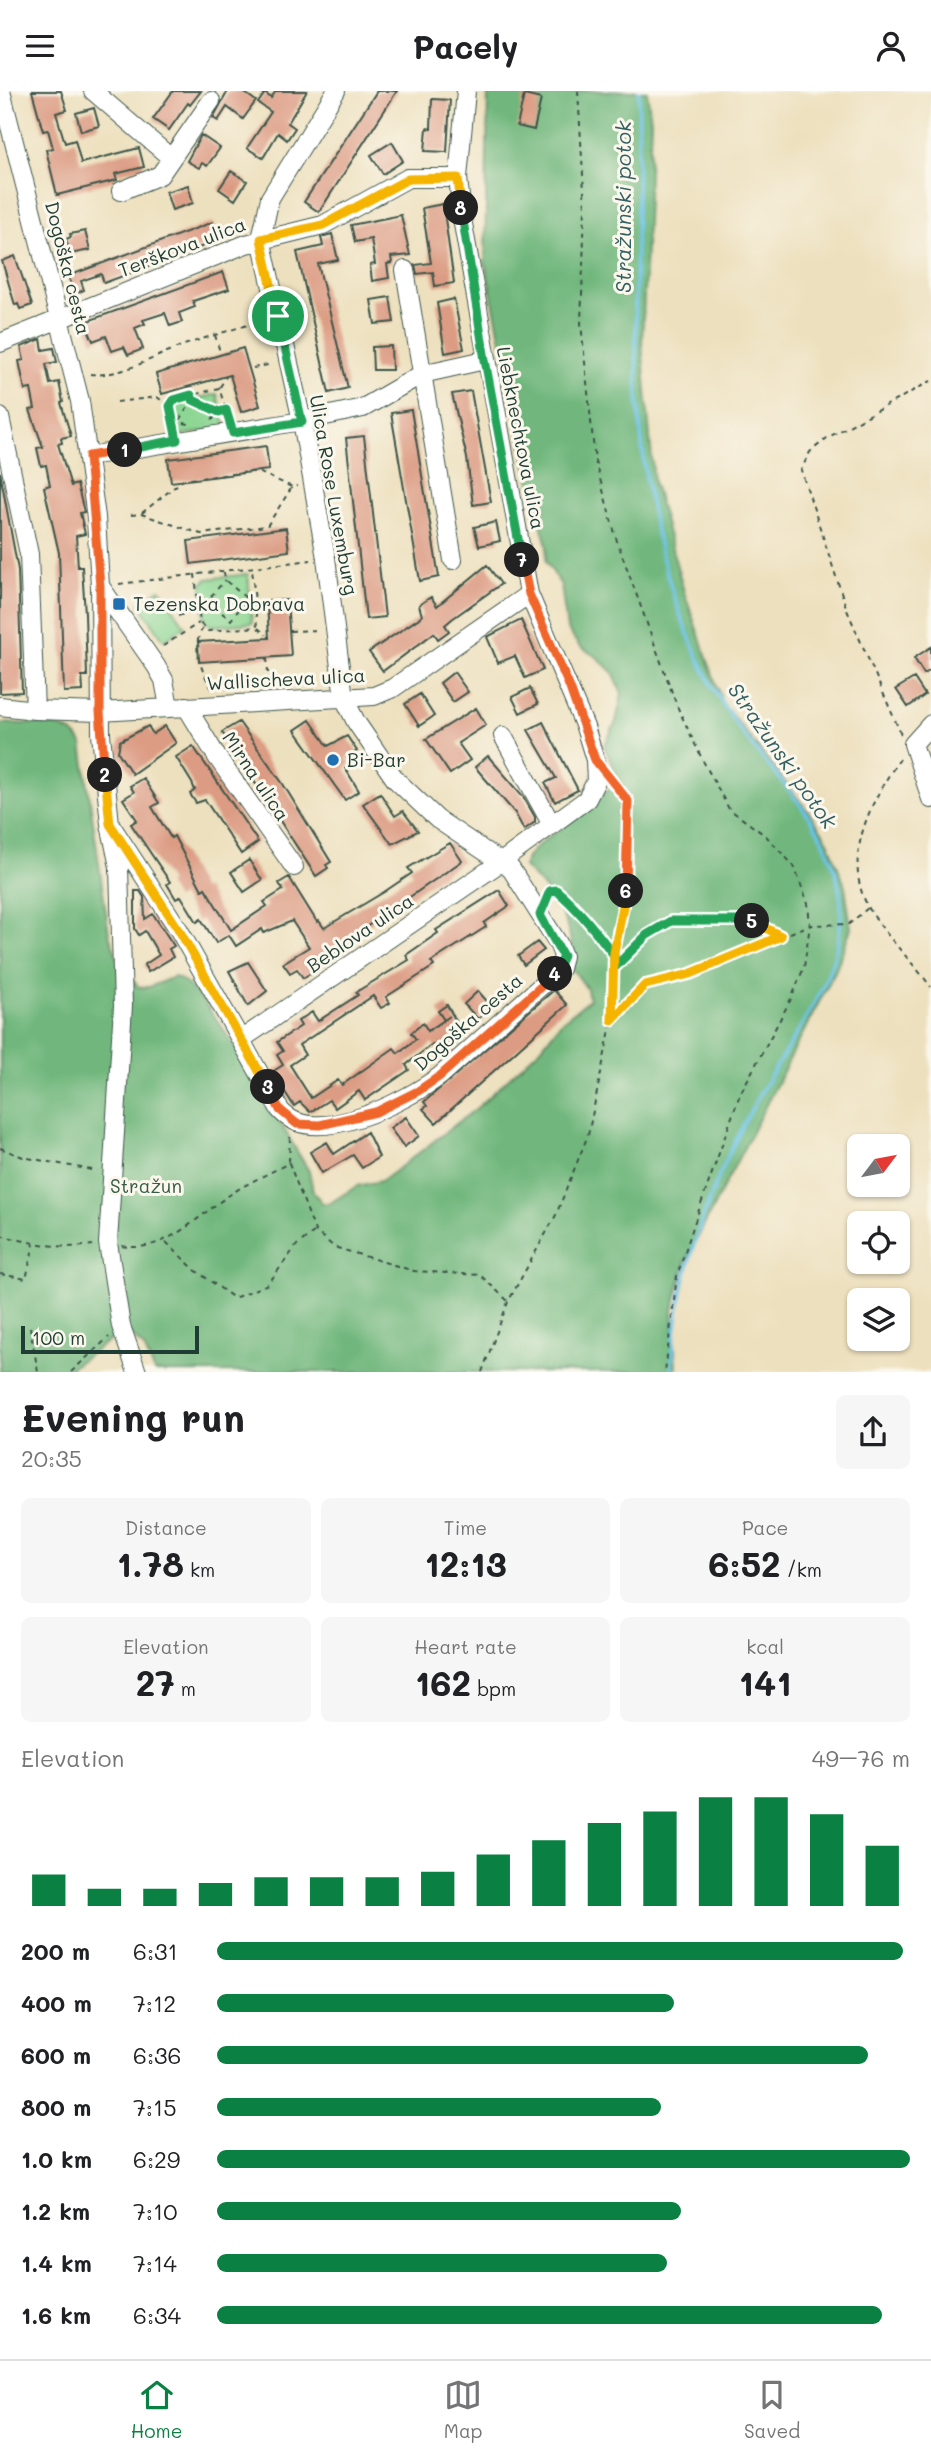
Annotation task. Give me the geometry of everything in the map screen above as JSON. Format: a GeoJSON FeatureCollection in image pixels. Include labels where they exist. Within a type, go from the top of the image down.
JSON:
{"type":"FeatureCollection","features":[{"type":"Feature","properties":{"kind":"street","name":"Dogoška cesta"},"geometry":{"type":"LineString","coordinates":[[1,91],[80,401],[89,456],[100,586],[100,712],[110,824],[119,867],[123,1006],[108,1243],[121,1326],[137,1372]]}},
{"type":"Feature","properties":{"kind":"street"},"geometry":{"type":"LineString","coordinates":[[93,91],[171,158]]}},
{"type":"Feature","properties":{"kind":"street","name":"Ulica Rose Luxemburg"},"geometry":{"type":"LineString","coordinates":[[336,91],[270,198],[261,239],[302,422],[326,558],[344,698],[356,722],[395,779],[414,799],[437,819],[501,862]]}},
{"type":"Feature","properties":{"kind":"street","name":"Liebknechtova ulica"},"geometry":{"type":"LineString","coordinates":[[466,91],[458,178],[485,360],[529,594],[570,688],[597,769],[593,789],[587,799],[501,862]]}},
{"type":"Feature","properties":{"kind":"street"},"geometry":{"type":"LineString","coordinates":[[121,191],[160,175],[211,101]]}},
{"type":"Feature","properties":{"kind":"street","name":"Terškova ulica"},"geometry":{"type":"LineString","coordinates":[[0,343],[59,317],[261,239],[323,225],[408,179],[458,178]]}},
{"type":"Feature","properties":{"kind":"street"},"geometry":{"type":"LineString","coordinates":[[404,270],[453,560]]}},
{"type":"Feature","properties":{"kind":"street"},"geometry":{"type":"LineString","coordinates":[[89,456],[302,422],[363,408],[422,374],[485,360]]}},
{"type":"Feature","properties":{"kind":"street"},"geometry":{"type":"LineString","coordinates":[[0,417],[29,554],[35,711]]}},
{"type":"Feature","properties":{"kind":"street","name":"Mirna ulica"},"geometry":{"type":"LineString","coordinates":[[100,586],[156,666],[178,706],[293,867]]}},
{"type":"Feature","properties":{"kind":"street","name":"Wallischeva ulica"},"geometry":{"type":"LineString","coordinates":[[0,705],[35,711],[100,712],[374,696],[393,688],[529,594]]}},
{"type":"Feature","properties":{"kind":"street"},"geometry":{"type":"LineString","coordinates":[[931,724],[913,744],[931,799]]}},
{"type":"Feature","properties":{"kind":"street"},"geometry":{"type":"LineString","coordinates":[[503,736],[552,825]]}},
{"type":"Feature","properties":{"kind":"street","name":"Dogoška cesta"},"geometry":{"type":"LineString","coordinates":[[110,824],[179,930],[280,1110],[292,1121],[320,1125],[355,1119],[393,1104],[440,1076],[560,969],[563,956],[511,869],[501,862]]}},
{"type":"Feature","properties":{"kind":"street","name":"Beblova ulica"},"geometry":{"type":"LineString","coordinates":[[242,1039],[501,862]]}},
{"type":"Feature","properties":{"kind":"path"},"geometry":{"type":"LineString","coordinates":[[578,91],[584,208],[582,336],[595,461],[617,541],[677,706],[702,758],[729,809],[766,836],[794,866],[808,904],[810,925],[804,967],[740,1094],[689,1237],[677,1276],[665,1372]]}},
{"type":"Feature","properties":{"kind":"path"},"geometry":{"type":"LineString","coordinates":[[82,373],[100,375],[124,369],[215,334],[278,316]]}},
{"type":"Feature","properties":{"kind":"path"},"geometry":{"type":"LineString","coordinates":[[215,334],[220,352]]}},
{"type":"Feature","properties":{"kind":"path"},"geometry":{"type":"LineString","coordinates":[[253,368],[273,363]]}},
{"type":"Feature","properties":{"kind":"path"},"geometry":{"type":"LineString","coordinates":[[170,406],[174,400],[219,388],[226,377]]}},
{"type":"Feature","properties":{"kind":"path"},"geometry":{"type":"LineString","coordinates":[[931,381],[827,438],[810,452],[801,470],[852,622],[904,742],[913,744],[881,790],[865,821],[859,843],[861,885],[868,908],[931,987]]}},
{"type":"Feature","properties":{"kind":"path"},"geometry":{"type":"LineString","coordinates":[[219,388],[233,433]]}},
{"type":"Feature","properties":{"kind":"path"},"geometry":{"type":"LineString","coordinates":[[191,395],[193,400],[219,412]]}},
{"type":"Feature","properties":{"kind":"path"},"geometry":{"type":"LineString","coordinates":[[117,402],[157,397],[170,406],[177,440]]}},
{"type":"Feature","properties":{"kind":"path"},"geometry":{"type":"LineString","coordinates":[[179,420],[193,400]]}},
{"type":"Feature","properties":{"kind":"path"},"geometry":{"type":"LineString","coordinates":[[211,421],[219,412],[226,410]]}},
{"type":"Feature","properties":{"kind":"path"},"geometry":{"type":"LineString","coordinates":[[173,421],[179,420],[191,425]]}},
{"type":"Feature","properties":{"kind":"path"},"geometry":{"type":"LineString","coordinates":[[142,514],[183,480],[256,471],[292,487],[313,483]]}},
{"type":"Feature","properties":{"kind":"path"},"geometry":{"type":"LineString","coordinates":[[131,515],[142,514],[201,534],[267,526],[292,487]]}},
{"type":"Feature","properties":{"kind":"path"},"geometry":{"type":"LineString","coordinates":[[100,586],[326,558]]}},
{"type":"Feature","properties":{"kind":"path"},"geometry":{"type":"LineString","coordinates":[[252,567],[257,627],[266,635]]}},
{"type":"Feature","properties":{"kind":"path"},"geometry":{"type":"LineString","coordinates":[[224,571],[225,580],[247,599]]}},
{"type":"Feature","properties":{"kind":"path"},"geometry":{"type":"LineString","coordinates":[[195,574],[200,623],[208,631],[257,627]]}},
{"type":"Feature","properties":{"kind":"path"},"geometry":{"type":"LineString","coordinates":[[198,602],[207,601],[225,580]]}},
{"type":"Feature","properties":{"kind":"path"},"geometry":{"type":"LineString","coordinates":[[230,620],[247,599],[255,598]]}},
{"type":"Feature","properties":{"kind":"path"},"geometry":{"type":"LineString","coordinates":[[207,601],[230,620],[231,629]]}},
{"type":"Feature","properties":{"kind":"path"},"geometry":{"type":"LineString","coordinates":[[178,616],[199,609]]}},
{"type":"Feature","properties":{"kind":"path"},"geometry":{"type":"LineString","coordinates":[[156,650],[200,623]]}},
{"type":"Feature","properties":{"kind":"path"},"geometry":{"type":"LineString","coordinates":[[204,627],[198,642],[199,662],[212,689]]}},
{"type":"Feature","properties":{"kind":"path"},"geometry":{"type":"LineString","coordinates":[[290,631],[319,630]]}},
{"type":"Feature","properties":{"kind":"path"},"geometry":{"type":"LineString","coordinates":[[267,658],[269,685]]}},
{"type":"Feature","properties":{"kind":"path"},"geometry":{"type":"LineString","coordinates":[[482,1372],[509,1302],[555,1215],[588,1135],[612,1020],[614,955],[628,878],[628,801],[612,781]]}},
{"type":"Feature","properties":{"kind":"path"},"geometry":{"type":"LineString","coordinates":[[540,915],[546,896],[550,891],[556,890],[614,955]]}},
{"type":"Feature","properties":{"kind":"path"},"geometry":{"type":"LineString","coordinates":[[612,1020],[645,985],[690,974],[810,925],[849,924],[868,908]]}},
{"type":"Feature","properties":{"kind":"path"},"geometry":{"type":"LineString","coordinates":[[614,968],[647,935],[671,921],[750,920],[781,936]]}},
{"type":"Feature","properties":{"kind":"path"},"geometry":{"type":"LineString","coordinates":[[292,1121],[289,1163],[315,1231],[334,1247],[414,1271],[480,1275],[509,1302]]}},
{"type":"Feature","properties":{"kind":"path"},"geometry":{"type":"LineString","coordinates":[[0,1147],[23,1157],[114,1173]]}},
{"type":"Feature","properties":{"kind":"path"},"geometry":{"type":"LineString","coordinates":[[0,1235],[34,1244],[73,1248],[108,1243],[140,1249],[165,1241],[232,1194],[289,1163]]}},
{"type":"Feature","properties":{"kind":"path"},"geometry":{"type":"LineString","coordinates":[[165,1241],[195,1270],[234,1298],[268,1284],[297,1245],[315,1231]]}},
{"type":"Feature","properties":{"kind":"path"},"geometry":{"type":"LineString","coordinates":[[0,1274],[26,1279],[34,1244]]}},
{"type":"Feature","properties":{"kind":"path"},"geometry":{"type":"LineString","coordinates":[[71,1372],[121,1326]]}},
{"type":"Feature","properties":{"kind":"path"},"geometry":{"type":"LineString","coordinates":[[30,1327],[38,1372]]}},
{"type":"Feature","properties":{"kind":"green space","name":"Stražun"},"geometry":{"type":"Polygon","coordinates":[[[488,91],[647,91],[651,121],[642,344],[654,483],[684,592],[723,704],[811,815],[828,841],[845,886],[851,928],[836,969],[686,1260],[673,1310],[676,1372],[155,1372],[144,1348],[129,1333],[109,1341],[64,1372],[0,1372],[0,723],[57,726],[76,736],[82,744],[109,934],[117,956],[138,987],[149,987],[174,977],[188,985],[205,1004],[245,1063],[309,1171],[313,1191],[322,1203],[330,1203],[357,1186],[381,1181],[398,1169],[478,1107],[541,1048],[561,1022],[589,1000],[587,989],[572,968],[570,938],[561,912],[545,889],[524,867],[526,859],[539,844],[584,813],[619,780],[604,746],[616,722],[622,694],[614,674],[597,657],[580,647],[567,629],[561,585],[546,561],[547,546],[529,479],[485,262],[488,91]]]}},
{"type":"Feature","properties":{"kind":"green space"},"geometry":{"type":"Polygon","coordinates":[[[217,394],[226,429],[180,435],[172,405],[217,394]]]}},
{"type":"Feature","properties":{"kind":"green space"},"geometry":{"type":"Polygon","coordinates":[[[248,574],[252,623],[212,626],[205,621],[202,584],[207,579],[248,574]]]}},
{"type":"Feature","properties":{"kind":"green space"},"geometry":{"type":"Polygon","coordinates":[[[160,589],[185,626],[164,640],[139,603],[160,589]]]}},
{"type":"Feature","properties":{"kind":"building"},"geometry":{"type":"Polygon","coordinates":[[[32,91],[61,91],[67,110],[56,113],[65,143],[75,140],[81,163],[139,148],[144,167],[115,174],[117,180],[57,195],[46,150],[53,148],[48,130],[43,131],[32,91]]]}},
{"type":"Feature","properties":{"kind":"building"},"geometry":{"type":"Polygon","coordinates":[[[173,91],[201,91],[190,105],[188,103],[169,130],[153,119],[173,91]]]}},
{"type":"Feature","properties":{"kind":"building"},"geometry":{"type":"Polygon","coordinates":[[[228,91],[242,91],[256,101],[243,119],[227,107],[218,121],[213,118],[228,91]]]}},
{"type":"Feature","properties":{"kind":"building"},"geometry":{"type":"Polygon","coordinates":[[[276,91],[307,91],[288,123],[295,128],[287,140],[278,133],[263,158],[247,148],[271,112],[258,103],[265,93],[271,98],[276,91]]]}},
{"type":"Feature","properties":{"kind":"building"},"geometry":{"type":"Polygon","coordinates":[[[377,91],[397,91],[319,212],[304,202],[377,91]]]}},
{"type":"Feature","properties":{"kind":"building"},"geometry":{"type":"Polygon","coordinates":[[[524,95],[541,99],[534,130],[517,126],[524,95]]]}},
{"type":"Feature","properties":{"kind":"building"},"geometry":{"type":"Polygon","coordinates":[[[432,99],[450,100],[447,152],[425,151],[427,128],[431,129],[432,99]]]}},
{"type":"Feature","properties":{"kind":"building"},"geometry":{"type":"Polygon","coordinates":[[[94,108],[99,126],[81,131],[76,113],[94,108]]]}},
{"type":"Feature","properties":{"kind":"building"},"geometry":{"type":"Polygon","coordinates":[[[201,135],[220,148],[207,166],[202,163],[199,168],[187,161],[201,135]]]}},
{"type":"Feature","properties":{"kind":"building"},"geometry":{"type":"Polygon","coordinates":[[[392,142],[403,161],[383,174],[371,155],[392,142]]]}},
{"type":"Feature","properties":{"kind":"building"},"geometry":{"type":"Polygon","coordinates":[[[231,171],[247,181],[235,200],[219,189],[231,171]]]}},
{"type":"Feature","properties":{"kind":"building"},"geometry":{"type":"Polygon","coordinates":[[[188,185],[193,203],[172,210],[166,192],[188,185]]]}},
{"type":"Feature","properties":{"kind":"building"},"geometry":{"type":"Polygon","coordinates":[[[443,204],[454,283],[435,286],[433,272],[417,274],[415,265],[431,263],[422,208],[443,204]]]}},
{"type":"Feature","properties":{"kind":"building"},"geometry":{"type":"Polygon","coordinates":[[[401,215],[410,255],[391,257],[392,263],[387,264],[389,278],[372,281],[370,265],[375,264],[371,239],[355,242],[351,225],[401,215]]]}},
{"type":"Feature","properties":{"kind":"building"},"geometry":{"type":"Polygon","coordinates":[[[213,222],[217,241],[104,283],[101,274],[81,281],[84,290],[75,294],[68,276],[213,222]]]}},
{"type":"Feature","properties":{"kind":"building"},"geometry":{"type":"Polygon","coordinates":[[[85,231],[90,250],[70,254],[66,239],[71,237],[70,234],[85,231]]]}},
{"type":"Feature","properties":{"kind":"building"},"geometry":{"type":"Polygon","coordinates":[[[332,234],[338,260],[318,264],[348,388],[329,393],[297,252],[323,246],[321,237],[332,234]]]}},
{"type":"Feature","properties":{"kind":"building"},"geometry":{"type":"Polygon","coordinates":[[[15,256],[32,305],[20,309],[18,304],[15,305],[2,261],[15,256]]]}},
{"type":"Feature","properties":{"kind":"building"},"geometry":{"type":"Polygon","coordinates":[[[223,272],[229,289],[193,301],[195,307],[179,313],[182,322],[170,326],[165,313],[143,320],[145,324],[135,328],[143,349],[128,355],[124,347],[112,351],[106,336],[93,341],[85,322],[223,272]]]}},
{"type":"Feature","properties":{"kind":"building"},"geometry":{"type":"Polygon","coordinates":[[[390,297],[394,322],[375,324],[371,300],[390,297]]]}},
{"type":"Feature","properties":{"kind":"building"},"geometry":{"type":"Polygon","coordinates":[[[454,299],[464,349],[445,353],[437,303],[454,299]]]}},
{"type":"Feature","properties":{"kind":"building"},"geometry":{"type":"Polygon","coordinates":[[[41,339],[43,350],[54,348],[57,362],[46,364],[50,384],[59,382],[61,403],[71,436],[61,438],[62,443],[58,444],[71,486],[77,484],[84,512],[80,513],[85,534],[76,536],[78,567],[82,567],[85,614],[87,676],[82,676],[83,691],[64,692],[59,553],[44,487],[50,485],[46,465],[41,466],[37,448],[43,447],[30,410],[35,409],[31,389],[25,390],[19,361],[24,360],[21,347],[41,339]]]}},
{"type":"Feature","properties":{"kind":"building"},"geometry":{"type":"Polygon","coordinates":[[[391,346],[392,370],[373,370],[372,347],[391,346]]]}},
{"type":"Feature","properties":{"kind":"building"},"geometry":{"type":"Polygon","coordinates":[[[243,348],[260,406],[241,412],[230,375],[162,394],[156,374],[243,348]]]}},
{"type":"Feature","properties":{"kind":"building"},"geometry":{"type":"Polygon","coordinates":[[[471,391],[491,502],[473,505],[467,458],[452,394],[471,391]]]}},
{"type":"Feature","properties":{"kind":"building"},"geometry":{"type":"Polygon","coordinates":[[[411,410],[439,577],[420,581],[391,413],[411,410]]]}},
{"type":"Feature","properties":{"kind":"building"},"geometry":{"type":"Polygon","coordinates":[[[364,436],[385,617],[366,619],[346,438],[364,436]]]}},
{"type":"Feature","properties":{"kind":"building"},"geometry":{"type":"Polygon","coordinates":[[[266,446],[269,470],[171,482],[168,459],[266,446]]]}},
{"type":"Feature","properties":{"kind":"building"},"geometry":{"type":"Polygon","coordinates":[[[0,472],[18,570],[22,692],[0,693],[0,472]]]}},
{"type":"Feature","properties":{"kind":"building"},"geometry":{"type":"Polygon","coordinates":[[[496,522],[500,541],[479,546],[474,527],[496,522]]]}},
{"type":"Feature","properties":{"kind":"building"},"geometry":{"type":"Polygon","coordinates":[[[286,528],[289,551],[191,564],[188,541],[286,528]]]}},
{"type":"Feature","properties":{"kind":"building"},"geometry":{"type":"Polygon","coordinates":[[[487,565],[501,584],[445,625],[449,631],[438,639],[434,633],[383,671],[369,652],[422,616],[419,605],[431,597],[437,606],[487,565]]]}},
{"type":"Feature","properties":{"kind":"building"},"geometry":{"type":"Polygon","coordinates":[[[287,600],[291,656],[199,662],[198,642],[269,638],[267,601],[287,600]]]}},
{"type":"Feature","properties":{"kind":"building"},"geometry":{"type":"Polygon","coordinates":[[[521,620],[543,670],[525,678],[515,656],[498,663],[487,637],[521,620]]]}},
{"type":"Feature","properties":{"kind":"building"},"geometry":{"type":"Polygon","coordinates":[[[931,647],[931,670],[924,674],[914,658],[931,647]]]}},
{"type":"Feature","properties":{"kind":"building"},"geometry":{"type":"Polygon","coordinates":[[[454,672],[468,692],[453,702],[440,683],[454,672]]]}},
{"type":"Feature","properties":{"kind":"building"},"geometry":{"type":"Polygon","coordinates":[[[914,678],[925,695],[908,707],[896,689],[914,678]]]}},
{"type":"Feature","properties":{"kind":"building"},"geometry":{"type":"Polygon","coordinates":[[[530,688],[538,704],[520,713],[512,697],[530,688]]]}},
{"type":"Feature","properties":{"kind":"building"},"geometry":{"type":"Polygon","coordinates":[[[420,694],[434,716],[419,726],[405,704],[420,694]]]}},
{"type":"Feature","properties":{"kind":"building"},"geometry":{"type":"Polygon","coordinates":[[[476,708],[486,725],[458,743],[470,760],[450,774],[426,739],[476,708]]]}},
{"type":"Feature","properties":{"kind":"building"},"geometry":{"type":"Polygon","coordinates":[[[310,720],[328,746],[347,736],[357,751],[347,758],[351,763],[345,768],[359,791],[345,800],[295,730],[310,720]]]}},
{"type":"Feature","properties":{"kind":"building"},"geometry":{"type":"Polygon","coordinates":[[[239,722],[283,784],[331,862],[326,865],[328,868],[316,876],[222,732],[239,722]]]}},
{"type":"Feature","properties":{"kind":"building"},"geometry":{"type":"Polygon","coordinates":[[[543,722],[578,790],[555,802],[545,783],[556,778],[528,730],[543,722]]]}},
{"type":"Feature","properties":{"kind":"building"},"geometry":{"type":"Polygon","coordinates":[[[148,726],[153,734],[165,726],[176,743],[132,774],[118,752],[120,741],[148,726]]]}},
{"type":"Feature","properties":{"kind":"building"},"geometry":{"type":"Polygon","coordinates":[[[193,746],[258,842],[241,854],[205,800],[196,803],[190,794],[195,790],[176,757],[193,746]]]}},
{"type":"Feature","properties":{"kind":"building"},"geometry":{"type":"Polygon","coordinates":[[[488,756],[523,796],[535,817],[535,822],[524,830],[515,813],[475,767],[488,756]]]}},
{"type":"Feature","properties":{"kind":"building"},"geometry":{"type":"Polygon","coordinates":[[[143,778],[159,803],[152,807],[171,838],[174,836],[202,890],[205,888],[231,930],[267,906],[264,902],[283,890],[279,883],[289,877],[317,922],[324,928],[384,892],[412,873],[408,868],[450,843],[462,861],[337,947],[339,950],[312,967],[314,971],[303,978],[297,969],[290,973],[283,963],[309,947],[292,921],[264,933],[262,929],[236,946],[229,935],[216,943],[201,919],[197,922],[181,896],[176,899],[167,884],[170,882],[131,824],[137,820],[123,799],[134,792],[130,786],[143,778]]]}},
{"type":"Feature","properties":{"kind":"building"},"geometry":{"type":"Polygon","coordinates":[[[380,793],[395,816],[403,811],[418,831],[392,844],[363,804],[380,793]]]}},
{"type":"Feature","properties":{"kind":"building"},"geometry":{"type":"Polygon","coordinates":[[[249,860],[262,880],[244,892],[231,872],[249,860]]]}},
{"type":"Feature","properties":{"kind":"building"},"geometry":{"type":"Polygon","coordinates":[[[499,890],[509,906],[484,923],[486,927],[431,962],[434,966],[386,997],[390,1003],[381,1008],[373,996],[299,1045],[305,1055],[290,1065],[311,1098],[338,1080],[342,1085],[394,1048],[398,1053],[416,1039],[411,1033],[423,1023],[428,1031],[450,1016],[444,1020],[438,1011],[447,1005],[461,1030],[456,1034],[461,1040],[448,1049],[450,1051],[444,1057],[432,1044],[406,1065],[409,1070],[365,1100],[359,1091],[335,1108],[329,1100],[310,1112],[300,1102],[294,1106],[272,1072],[283,1065],[277,1055],[283,1051],[277,1042],[301,1026],[298,1021],[312,1012],[318,1021],[358,995],[356,992],[409,960],[406,955],[438,933],[436,930],[499,890]]]}},
{"type":"Feature","properties":{"kind":"building"},"geometry":{"type":"Polygon","coordinates":[[[135,891],[140,891],[144,897],[145,919],[153,914],[174,946],[169,949],[173,957],[148,972],[144,965],[159,955],[145,931],[139,935],[135,929],[135,891]]]}},
{"type":"Feature","properties":{"kind":"building"},"geometry":{"type":"Polygon","coordinates":[[[537,942],[544,950],[524,965],[518,956],[537,942]]]}},
{"type":"Feature","properties":{"kind":"building"},"geometry":{"type":"Polygon","coordinates":[[[248,962],[267,991],[248,1006],[229,971],[248,962]]]}},
{"type":"Feature","properties":{"kind":"building"},"geometry":{"type":"Polygon","coordinates":[[[554,990],[567,1005],[436,1123],[423,1109],[427,1106],[424,1102],[554,990]]]}},
{"type":"Feature","properties":{"kind":"building"},"geometry":{"type":"Polygon","coordinates":[[[478,991],[492,1007],[478,1019],[464,1004],[478,991]]]}},
{"type":"Feature","properties":{"kind":"building"},"geometry":{"type":"Polygon","coordinates":[[[406,1117],[419,1136],[404,1147],[390,1128],[406,1117]]]}},
{"type":"Feature","properties":{"kind":"building"},"geometry":{"type":"Polygon","coordinates":[[[367,1132],[379,1157],[362,1168],[353,1155],[322,1173],[310,1152],[327,1142],[334,1154],[367,1132]]]}},
{"type":"Feature","properties":{"kind":"waterway","name":"Stražunski potok"},"geometry":{"type":"LineString","coordinates":[[639,91],[636,367],[650,503],[665,569],[693,646],[718,696],[741,731],[819,832],[830,855],[841,906],[840,933],[824,983],[740,1131],[698,1231],[680,1301],[672,1372]]}},
{"type":"Feature","properties":{"kind":"place","name":"Tezenska Dobrava"},"geometry":{"type":"Point","coordinates":[119,604]}},
{"type":"Feature","properties":{"kind":"place","name":"Bi-Bar"},"geometry":{"type":"Point","coordinates":[333,760]}},
{"type":"Feature","properties":{"kind":"route"},"geometry":{"type":"LineString","coordinates":[[278,316],[261,239],[323,225],[394,184],[408,179],[431,176],[458,178],[485,360],[529,594],[570,688],[595,760],[628,801],[628,878],[614,953],[614,955],[614,968],[612,1020],[645,985],[690,974],[758,948],[781,936],[750,920],[671,921],[647,935],[614,968],[614,955],[588,923],[556,890],[550,891],[540,915],[563,956],[560,969],[440,1076],[418,1091],[376,1112],[320,1125],[297,1124],[280,1110],[186,942],[110,824],[101,734],[100,586],[89,456],[177,440],[170,406],[174,400],[191,395],[193,400],[219,412],[226,410],[233,433],[302,422],[278,316]]}}]}
